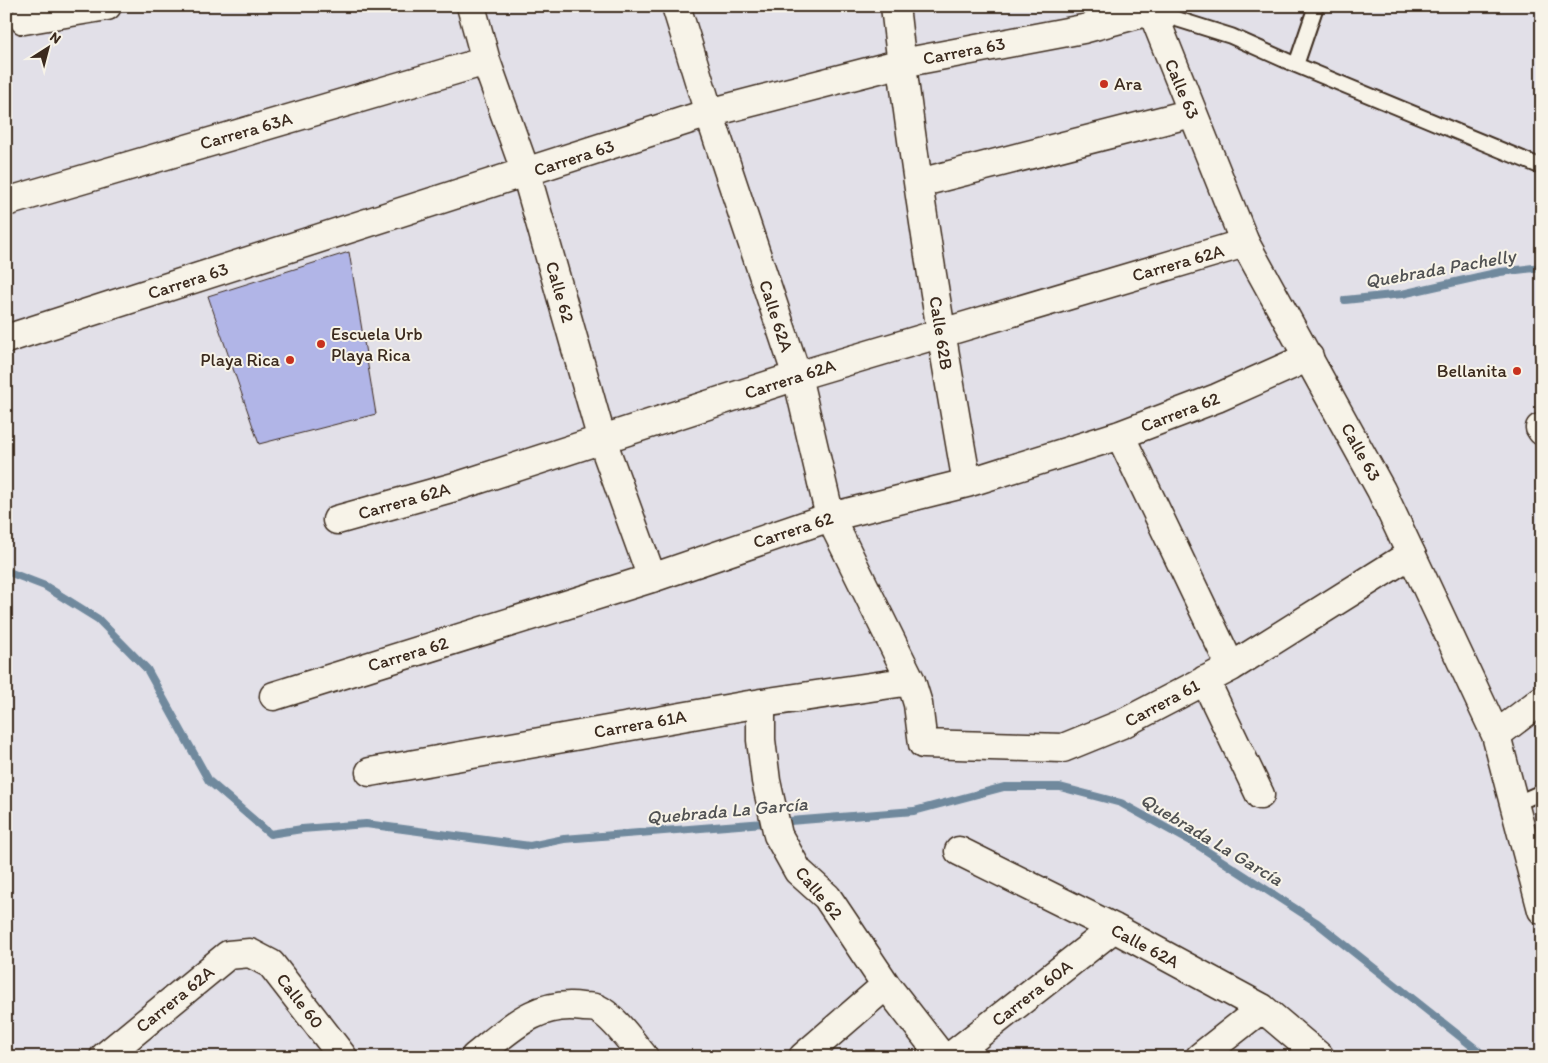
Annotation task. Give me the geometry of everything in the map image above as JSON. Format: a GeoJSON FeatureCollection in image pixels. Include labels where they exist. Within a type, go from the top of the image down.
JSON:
{"type":"FeatureCollection","features":[{"type":"Feature","properties":{"kind":"street"},"geometry":{"type":"LineString","coordinates":[[24,20],[107,6]]}},
{"type":"Feature","properties":{"kind":"street","name":"Calle 62"},"geometry":{"type":"LineString","coordinates":[[471,6],[486,60],[526,173],[602,440],[652,578]]}},
{"type":"Feature","properties":{"kind":"street","name":"Calle 62A"},"geometry":{"type":"LineString","coordinates":[[676,6],[709,113],[797,376],[830,516],[915,692]]}},
{"type":"Feature","properties":{"kind":"street","name":"Calle 62B"},"geometry":{"type":"LineString","coordinates":[[896,6],[902,63],[940,333],[967,483]]}},
{"type":"Feature","properties":{"kind":"street","name":"Carrera 63"},"geometry":{"type":"LineString","coordinates":[[6,339],[709,113],[902,63],[1083,29],[1150,9]]}},
{"type":"Feature","properties":{"kind":"street","name":"Calle 63"},"geometry":{"type":"LineString","coordinates":[[1150,9],[1245,243],[1381,490],[1496,735],[1542,910]]}},
{"type":"Feature","properties":{"kind":"street","name":"Carrera 63A"},"geometry":{"type":"LineString","coordinates":[[6,202],[486,60]]}},
{"type":"Feature","properties":{"kind":"street"},"geometry":{"type":"LineString","coordinates":[[919,183],[1192,113]]}},
{"type":"Feature","properties":{"kind":"street","name":"Carrera 62A"},"geometry":{"type":"LineString","coordinates":[[337,520],[458,486],[797,376],[1245,243]]}},
{"type":"Feature","properties":{"kind":"street","name":"Carrera 62"},"geometry":{"type":"LineString","coordinates":[[274,696],[652,578],[830,516],[967,483],[1120,435],[1217,398],[1308,356]]}},
{"type":"Feature","properties":{"kind":"street"},"geometry":{"type":"LineString","coordinates":[[1120,435],[1231,667]]}},
{"type":"Feature","properties":{"kind":"street","name":"Carrera 61"},"geometry":{"type":"LineString","coordinates":[[915,692],[924,744],[1063,748],[1122,724],[1231,667],[1411,554]]}},
{"type":"Feature","properties":{"kind":"street"},"geometry":{"type":"LineString","coordinates":[[1205,680],[1260,795]]}},
{"type":"Feature","properties":{"kind":"street","name":"Carrera 61A"},"geometry":{"type":"LineString","coordinates":[[370,772],[761,703],[915,692]]}},
{"type":"Feature","properties":{"kind":"street"},"geometry":{"type":"LineString","coordinates":[[1496,735],[1542,700]]}},
{"type":"Feature","properties":{"kind":"street","name":"Calle 62"},"geometry":{"type":"LineString","coordinates":[[761,703],[760,740],[766,781],[778,835],[798,871],[827,897],[886,985],[942,1057]]}},
{"type":"Feature","properties":{"kind":"street","name":"Calle 62A"},"geometry":{"type":"LineString","coordinates":[[959,852],[1114,928],[1262,1008],[1320,1057]]}},
{"type":"Feature","properties":{"kind":"street","name":"Carrera 60A"},"geometry":{"type":"LineString","coordinates":[[950,1057],[1114,928]]}},
{"type":"Feature","properties":{"kind":"street","name":"Carrera 62A"},"geometry":{"type":"LineString","coordinates":[[104,1057],[228,955],[250,953]]}},
{"type":"Feature","properties":{"kind":"street","name":"Calle 60"},"geometry":{"type":"LineString","coordinates":[[250,953],[271,964],[343,1057]]}},
{"type":"Feature","properties":{"kind":"street"},"geometry":{"type":"LineString","coordinates":[[803,1057],[886,985]]}},
{"type":"Feature","properties":{"kind":"street"},"geometry":{"type":"LineString","coordinates":[[475,1057],[523,1018],[544,1008],[568,1004],[598,1009],[617,1025],[644,1057]]}},
{"type":"Feature","properties":{"kind":"street"},"geometry":{"type":"LineString","coordinates":[[1200,1057],[1262,1008]]}},
{"type":"Feature","properties":{"kind":"lane"},"geometry":{"type":"LineString","coordinates":[[1296,65],[1316,6]]}},
{"type":"Feature","properties":{"kind":"lane"},"geometry":{"type":"LineString","coordinates":[[1150,9],[1232,36],[1296,65],[1542,167]]}},
{"type":"Feature","properties":{"kind":"lane"},"geometry":{"type":"LineString","coordinates":[[1514,804],[1542,792]]}},
{"type":"Feature","properties":{"kind":"building"},"geometry":{"type":"Polygon","coordinates":[[[349,252],[376,414],[259,444],[208,296],[349,252]]]}},
{"type":"Feature","properties":{"kind":"waterway","name":"Quebrada Pachelly"},"geometry":{"type":"LineString","coordinates":[[1345,300],[1402,294],[1500,272],[1542,267]]}},
{"type":"Feature","properties":{"kind":"waterway","name":"Quebrada La García"},"geometry":{"type":"LineString","coordinates":[[6,571],[45,586],[98,619],[147,669],[209,781],[270,834],[302,829],[366,824],[530,846],[564,839],[914,811],[1004,787],[1060,787],[1121,803],[1199,846],[1316,922],[1486,1057]]}},
{"type":"Feature","properties":{"kind":"place","name":"Ara"},"geometry":{"type":"Point","coordinates":[1104,84]}},
{"type":"Feature","properties":{"kind":"place","name":"Escuela Urb Playa Rica"},"geometry":{"type":"Point","coordinates":[321,344]}},
{"type":"Feature","properties":{"kind":"place","name":"Playa Rica"},"geometry":{"type":"Point","coordinates":[290,360]}},
{"type":"Feature","properties":{"kind":"place","name":"Bellanita"},"geometry":{"type":"Point","coordinates":[1517,371]}}]}
